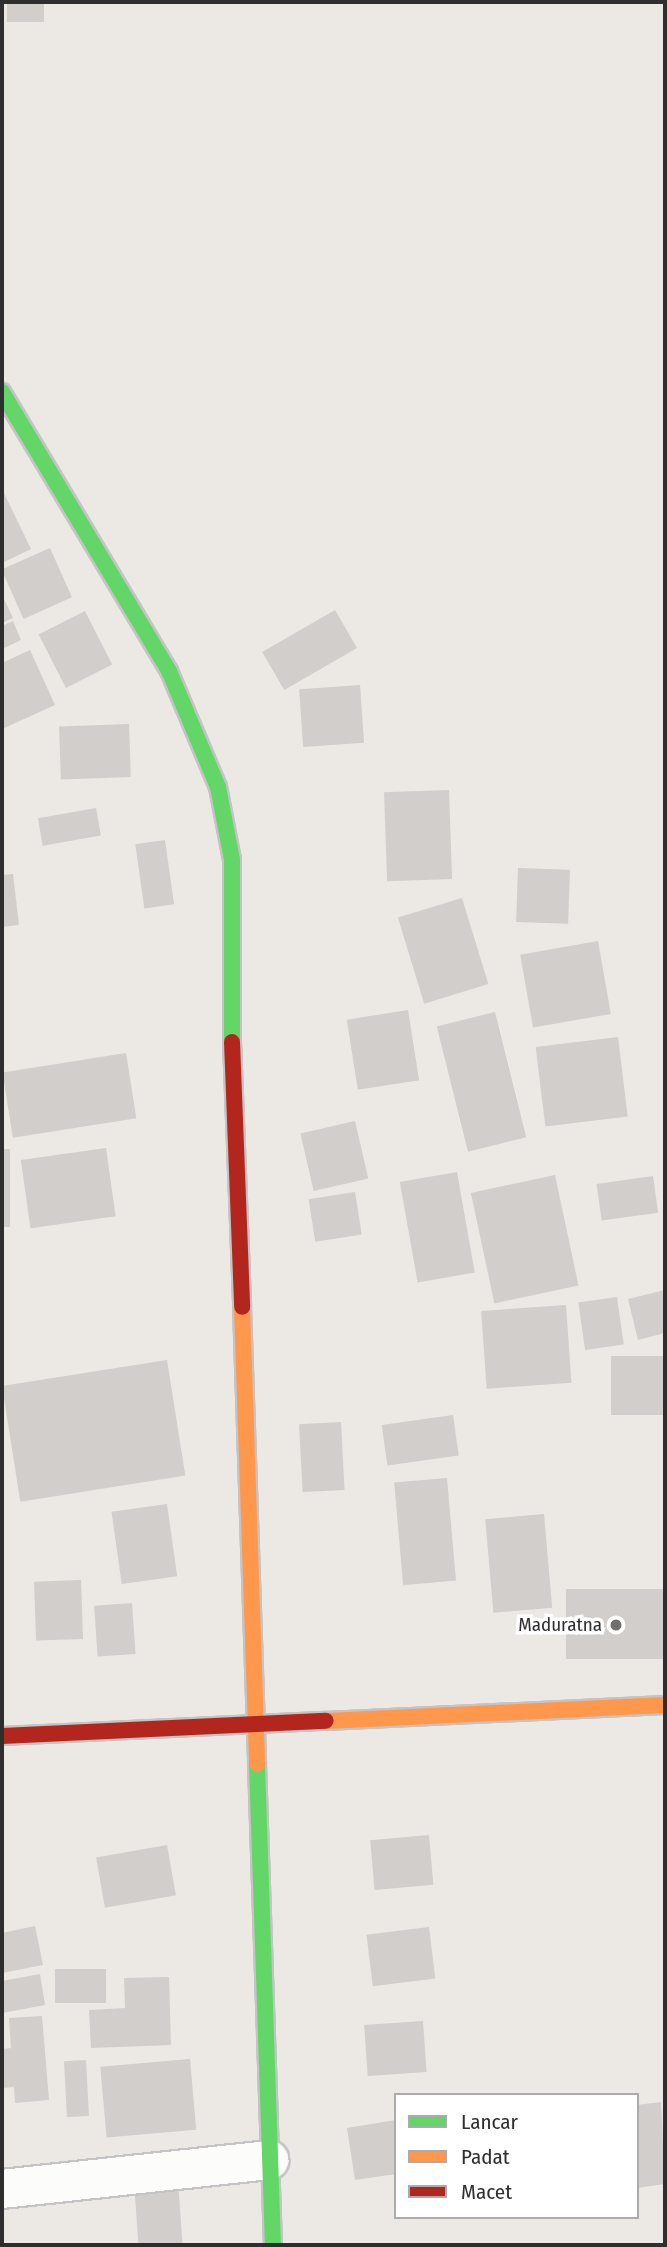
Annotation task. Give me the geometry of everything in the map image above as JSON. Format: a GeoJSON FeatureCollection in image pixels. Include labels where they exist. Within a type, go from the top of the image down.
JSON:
{"type":"FeatureCollection","features":[{"type":"Feature","properties":{"kind":"street"},"geometry":{"type":"LineString","coordinates":[[2,393],[169,671],[218,787],[232,860],[229,1044],[273,2245]]}},
{"type":"Feature","properties":{"kind":"street"},"geometry":{"type":"LineString","coordinates":[[2,1736],[665,1705]]}},
{"type":"Feature","properties":{"kind":"street"},"geometry":{"type":"LineString","coordinates":[[2,2189],[269,2160]]}},
{"type":"Feature","properties":{"kind":"building"},"geometry":{"type":"Polygon","coordinates":[[[7,2],[44,2],[44,22],[7,22],[7,2]]]}},
{"type":"Feature","properties":{"kind":"building"},"geometry":{"type":"Polygon","coordinates":[[[2,489],[31,549],[2,563],[2,489]]]}},
{"type":"Feature","properties":{"kind":"building"},"geometry":{"type":"Polygon","coordinates":[[[50,548],[72,597],[24,619],[2,569],[50,548]]]}},
{"type":"Feature","properties":{"kind":"building"},"geometry":{"type":"Polygon","coordinates":[[[2,595],[13,618],[2,623],[2,595]]]}},
{"type":"Feature","properties":{"kind":"building"},"geometry":{"type":"Polygon","coordinates":[[[335,610],[357,648],[284,690],[262,652],[335,610]]]}},
{"type":"Feature","properties":{"kind":"building"},"geometry":{"type":"Polygon","coordinates":[[[85,611],[112,664],[66,688],[39,635],[85,611]]]}},
{"type":"Feature","properties":{"kind":"building"},"geometry":{"type":"Polygon","coordinates":[[[13,621],[21,640],[2,649],[2,626],[13,621]]]}},
{"type":"Feature","properties":{"kind":"building"},"geometry":{"type":"Polygon","coordinates":[[[30,650],[55,705],[2,729],[2,663],[30,650]]]}},
{"type":"Feature","properties":{"kind":"building"},"geometry":{"type":"Polygon","coordinates":[[[360,685],[364,743],[303,747],[299,689],[360,685]]]}},
{"type":"Feature","properties":{"kind":"building"},"geometry":{"type":"Polygon","coordinates":[[[129,724],[131,777],[61,779],[59,726],[129,724]]]}},
{"type":"Feature","properties":{"kind":"building"},"geometry":{"type":"Polygon","coordinates":[[[449,790],[452,879],[387,881],[384,792],[449,790]]]}},
{"type":"Feature","properties":{"kind":"building"},"geometry":{"type":"Polygon","coordinates":[[[96,808],[101,836],[43,846],[38,818],[96,808]]]}},
{"type":"Feature","properties":{"kind":"building"},"geometry":{"type":"Polygon","coordinates":[[[165,840],[174,904],[144,909],[135,844],[165,840]]]}},
{"type":"Feature","properties":{"kind":"building"},"geometry":{"type":"Polygon","coordinates":[[[518,868],[570,870],[568,924],[516,922],[518,868]]]}},
{"type":"Feature","properties":{"kind":"building"},"geometry":{"type":"Polygon","coordinates":[[[13,874],[19,925],[2,927],[2,875],[13,874]]]}},
{"type":"Feature","properties":{"kind":"building"},"geometry":{"type":"Polygon","coordinates":[[[462,898],[488,984],[424,1004],[398,918],[462,898]]]}},
{"type":"Feature","properties":{"kind":"building"},"geometry":{"type":"Polygon","coordinates":[[[598,941],[611,1014],[533,1028],[520,955],[598,941]]]}},
{"type":"Feature","properties":{"kind":"building"},"geometry":{"type":"Polygon","coordinates":[[[408,1010],[419,1080],[358,1090],[347,1020],[408,1010]]]}},
{"type":"Feature","properties":{"kind":"building"},"geometry":{"type":"Polygon","coordinates":[[[495,1012],[526,1137],[468,1152],[437,1027],[495,1012]]]}},
{"type":"Feature","properties":{"kind":"building"},"geometry":{"type":"Polygon","coordinates":[[[618,1037],[628,1116],[545,1127],[536,1047],[618,1037]]]}},
{"type":"Feature","properties":{"kind":"building"},"geometry":{"type":"Polygon","coordinates":[[[126,1053],[136,1118],[13,1138],[3,1073],[126,1053]]]}},
{"type":"Feature","properties":{"kind":"building"},"geometry":{"type":"Polygon","coordinates":[[[355,1121],[368,1178],[314,1191],[300,1134],[355,1121]]]}},
{"type":"Feature","properties":{"kind":"building"},"geometry":{"type":"Polygon","coordinates":[[[106,1148],[116,1216],[30,1228],[21,1160],[106,1148]]]}},
{"type":"Feature","properties":{"kind":"building"},"geometry":{"type":"Polygon","coordinates":[[[2,1149],[10,1149],[10,1227],[2,1227],[2,1149]]]}},
{"type":"Feature","properties":{"kind":"building"},"geometry":{"type":"Polygon","coordinates":[[[457,1172],[475,1272],[418,1283],[400,1182],[457,1172]]]}},
{"type":"Feature","properties":{"kind":"building"},"geometry":{"type":"Polygon","coordinates":[[[555,1175],[578,1286],[494,1303],[471,1193],[555,1175]]]}},
{"type":"Feature","properties":{"kind":"building"},"geometry":{"type":"Polygon","coordinates":[[[653,1176],[658,1213],[602,1221],[597,1184],[653,1176]]]}},
{"type":"Feature","properties":{"kind":"building"},"geometry":{"type":"Polygon","coordinates":[[[355,1192],[362,1234],[315,1242],[309,1199],[355,1192]]]}},
{"type":"Feature","properties":{"kind":"building"},"geometry":{"type":"Polygon","coordinates":[[[665,1290],[665,1333],[638,1340],[628,1299],[665,1290]]]}},
{"type":"Feature","properties":{"kind":"building"},"geometry":{"type":"Polygon","coordinates":[[[617,1297],[624,1345],[585,1350],[578,1302],[617,1297]]]}},
{"type":"Feature","properties":{"kind":"building"},"geometry":{"type":"Polygon","coordinates":[[[566,1305],[571,1383],[487,1389],[481,1311],[566,1305]]]}},
{"type":"Feature","properties":{"kind":"building"},"geometry":{"type":"Polygon","coordinates":[[[611,1356],[665,1356],[665,1415],[611,1415],[611,1356]]]}},
{"type":"Feature","properties":{"kind":"building"},"geometry":{"type":"Polygon","coordinates":[[[167,1360],[185,1476],[20,1502],[2,1386],[167,1360]]]}},
{"type":"Feature","properties":{"kind":"building"},"geometry":{"type":"Polygon","coordinates":[[[453,1415],[459,1456],[387,1466],[382,1425],[453,1415]]]}},
{"type":"Feature","properties":{"kind":"building"},"geometry":{"type":"Polygon","coordinates":[[[341,1422],[345,1490],[303,1492],[299,1424],[341,1422]]]}},
{"type":"Feature","properties":{"kind":"building"},"geometry":{"type":"Polygon","coordinates":[[[447,1478],[456,1581],[403,1585],[394,1483],[447,1478]]]}},
{"type":"Feature","properties":{"kind":"building"},"geometry":{"type":"Polygon","coordinates":[[[167,1504],[177,1576],[122,1584],[112,1512],[167,1504]]]}},
{"type":"Feature","properties":{"kind":"building"},"geometry":{"type":"Polygon","coordinates":[[[544,1514],[552,1608],[493,1613],[485,1519],[544,1514]]]}},
{"type":"Feature","properties":{"kind":"building"},"geometry":{"type":"Polygon","coordinates":[[[81,1580],[83,1639],[36,1641],[34,1582],[81,1580]]]}},
{"type":"Feature","properties":{"kind":"building","name":"Maduratna"},"geometry":{"type":"Polygon","coordinates":[[[566,1589],[665,1589],[665,1659],[566,1659],[566,1589]]]}},
{"type":"Feature","properties":{"kind":"building"},"geometry":{"type":"Polygon","coordinates":[[[132,1603],[136,1654],[98,1657],[94,1606],[132,1603]]]}},
{"type":"Feature","properties":{"kind":"building"},"geometry":{"type":"Polygon","coordinates":[[[429,1835],[433,1885],[375,1890],[370,1840],[429,1835]]]}},
{"type":"Feature","properties":{"kind":"building"},"geometry":{"type":"Polygon","coordinates":[[[167,1845],[176,1895],[105,1908],[96,1858],[167,1845]]]}},
{"type":"Feature","properties":{"kind":"building"},"geometry":{"type":"Polygon","coordinates":[[[35,1926],[43,1965],[2,1973],[2,1933],[35,1926]]]}},
{"type":"Feature","properties":{"kind":"building"},"geometry":{"type":"Polygon","coordinates":[[[429,1927],[435,1979],[373,1986],[366,1935],[429,1927]]]}},
{"type":"Feature","properties":{"kind":"building"},"geometry":{"type":"Polygon","coordinates":[[[55,1969],[106,1969],[106,2003],[55,2003],[55,1969]]]}},
{"type":"Feature","properties":{"kind":"building"},"geometry":{"type":"Polygon","coordinates":[[[40,1974],[45,2005],[2,2013],[2,1981],[40,1974]]]}},
{"type":"Feature","properties":{"kind":"building"},"geometry":{"type":"Polygon","coordinates":[[[169,1977],[171,2045],[91,2048],[89,2010],[125,2008],[124,1978],[169,1977]]]}},
{"type":"Feature","properties":{"kind":"building"},"geometry":{"type":"Polygon","coordinates":[[[42,2016],[49,2100],[15,2103],[14,2087],[2,2088],[2,2049],[11,2048],[9,2018],[42,2016]]]}},
{"type":"Feature","properties":{"kind":"building"},"geometry":{"type":"Polygon","coordinates":[[[423,2021],[427,2072],[368,2076],[364,2025],[423,2021]]]}},
{"type":"Feature","properties":{"kind":"building"},"geometry":{"type":"Polygon","coordinates":[[[190,2059],[196,2130],[107,2138],[100,2067],[190,2059]]]}},
{"type":"Feature","properties":{"kind":"building"},"geometry":{"type":"Polygon","coordinates":[[[86,2060],[89,2116],[67,2117],[64,2061],[86,2060]]]}},
{"type":"Feature","properties":{"kind":"building"},"geometry":{"type":"Polygon","coordinates":[[[661,2102],[665,2184],[639,2188],[639,2105],[661,2102]]]}},
{"type":"Feature","properties":{"kind":"building"},"geometry":{"type":"Polygon","coordinates":[[[394,2120],[394,2174],[355,2180],[347,2128],[394,2120]]]}},
{"type":"Feature","properties":{"kind":"building"},"geometry":{"type":"Polygon","coordinates":[[[178,2180],[183,2245],[138,2245],[134,2183],[178,2180]]]}},
{"type":"Feature","properties":{"kind":"traffic: fast"},"geometry":{"type":"LineString","coordinates":[[2,392],[169,671],[218,787],[232,860],[232,1042]]}},
{"type":"Feature","properties":{"kind":"traffic: fast"},"geometry":{"type":"LineString","coordinates":[[257,1764],[273,2245]]}},
{"type":"Feature","properties":{"kind":"traffic: slow"},"geometry":{"type":"LineString","coordinates":[[242,1307],[257,1764]]}},
{"type":"Feature","properties":{"kind":"traffic: slow"},"geometry":{"type":"LineString","coordinates":[[326,1721],[665,1705]]}},
{"type":"Feature","properties":{"kind":"traffic: jam"},"geometry":{"type":"LineString","coordinates":[[232,1042],[242,1307]]}},
{"type":"Feature","properties":{"kind":"traffic: jam"},"geometry":{"type":"LineString","coordinates":[[2,1736],[326,1721]]}},
{"type":"Feature","properties":{"kind":"place","name":"Maduratna"},"geometry":{"type":"Point","coordinates":[616,1625]}}]}
